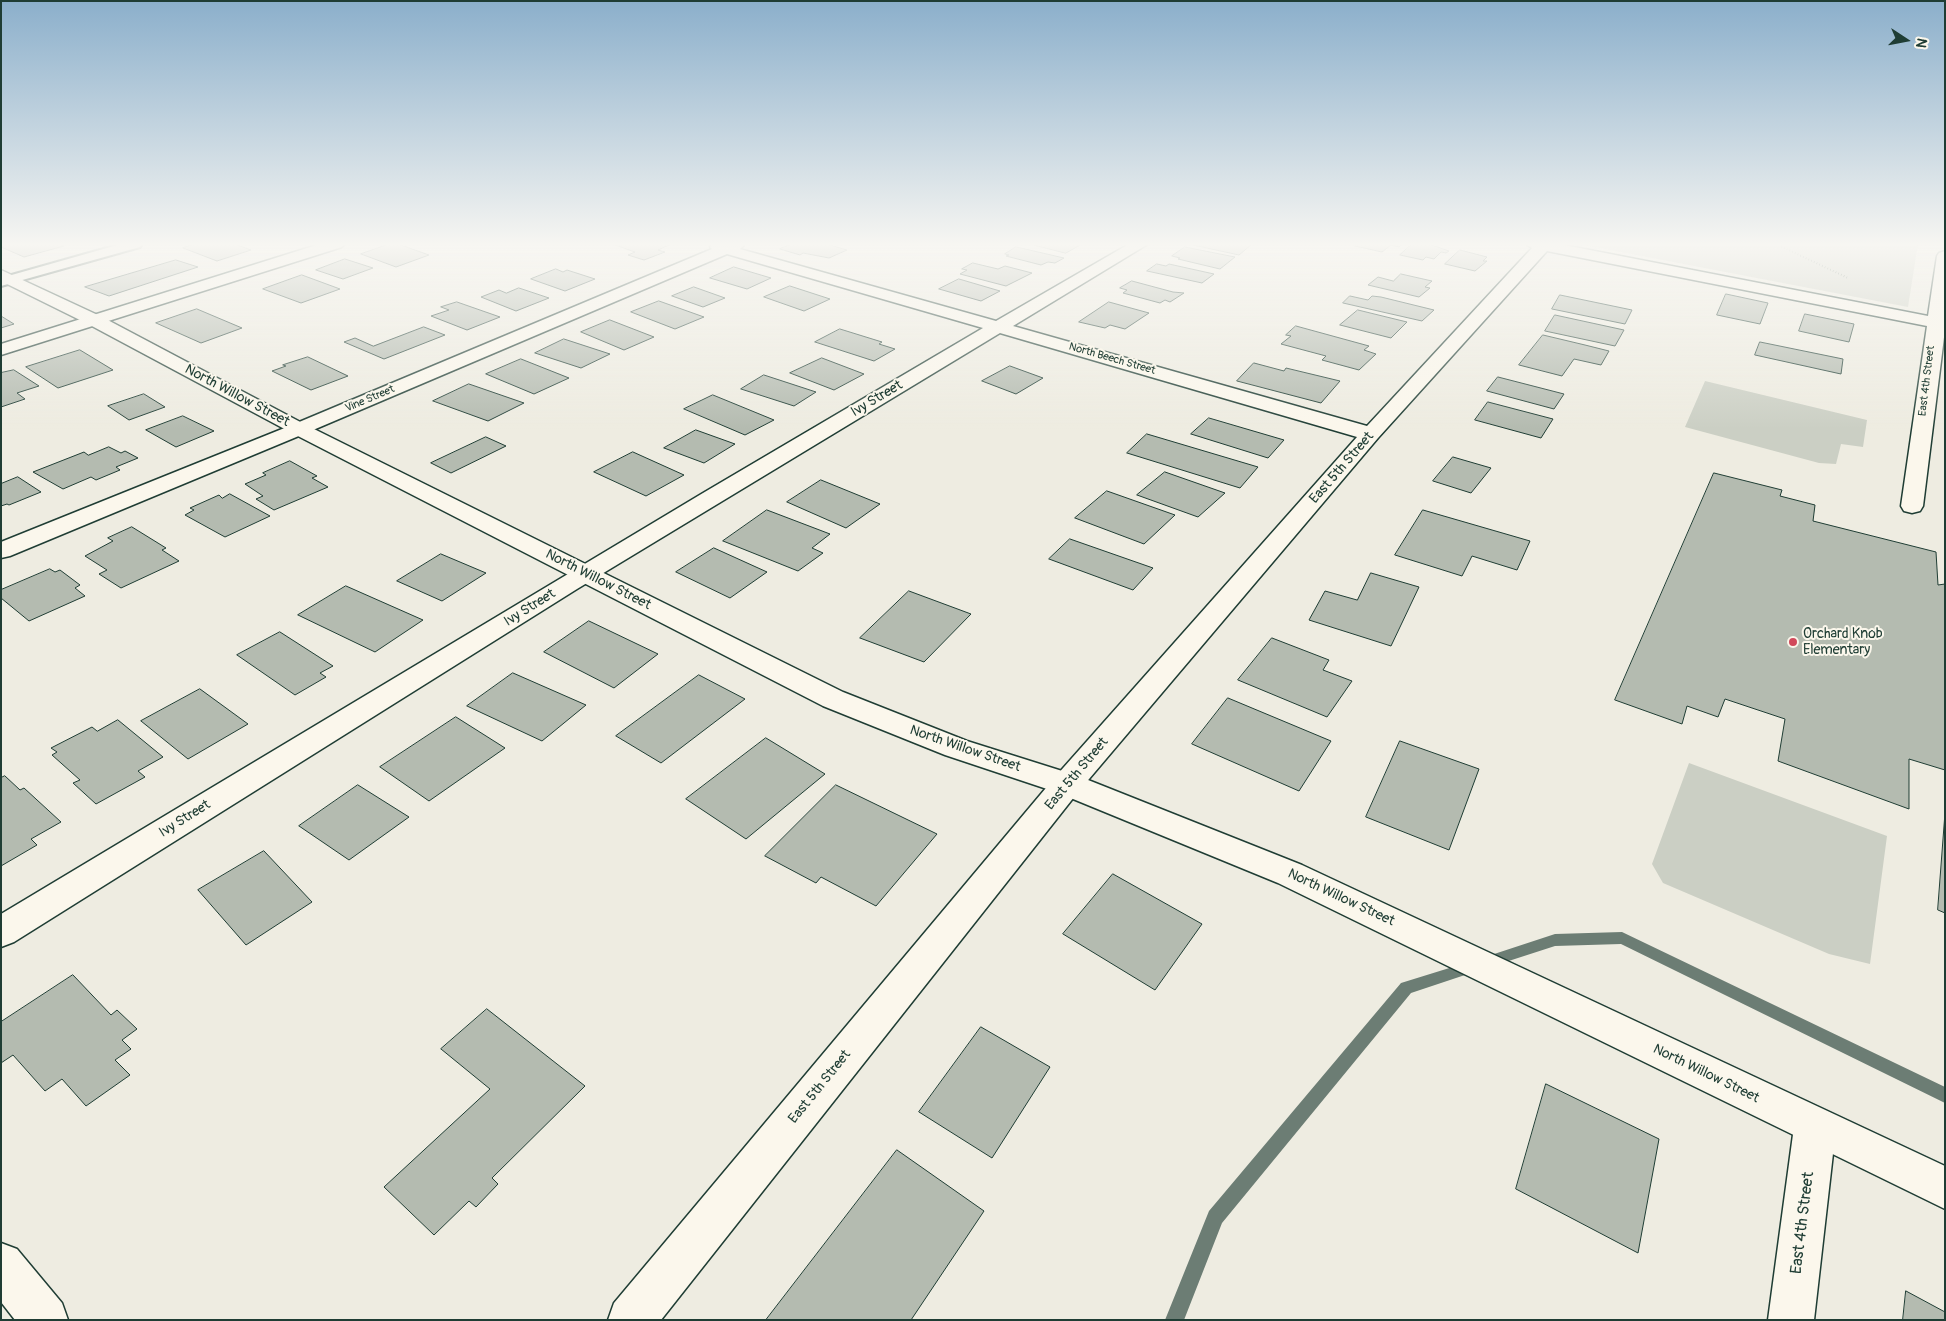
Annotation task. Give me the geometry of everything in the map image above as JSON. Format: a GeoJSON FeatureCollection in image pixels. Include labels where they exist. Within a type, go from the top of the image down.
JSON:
{"type":"FeatureCollection","features":[{"type":"Feature","properties":{"kind":"street","name":"North Willow Street"},"geometry":{"type":"LineString","coordinates":[[63,306],[96,321],[299,429],[833,699],[956,748],[1067,784],[1290,874],[1945,1188]]}},
{"type":"Feature","properties":{"kind":"street"},"geometry":{"type":"LineString","coordinates":[[1,350],[144,306]]}},
{"type":"Feature","properties":{"kind":"street","name":"Vine Street"},"geometry":{"type":"LineString","coordinates":[[1,551],[299,429],[585,306]]}},
{"type":"Feature","properties":{"kind":"street","name":"North Beech Street"},"geometry":{"type":"LineString","coordinates":[[929,306],[1371,434]]}},
{"type":"Feature","properties":{"kind":"street","name":"Ivy Street"},"geometry":{"type":"LineString","coordinates":[[1,932],[586,574],[1034,306]]}},
{"type":"Feature","properties":{"kind":"street","name":"East 5th Street"},"geometry":{"type":"LineString","coordinates":[[631,1320],[1067,784],[1484,306]]}},
{"type":"Feature","properties":{"kind":"street"},"geometry":{"type":"LineString","coordinates":[[1851,306],[1940,323]]}},
{"type":"Feature","properties":{"kind":"street","name":"East 4th Street"},"geometry":{"type":"LineString","coordinates":[[1912,506],[1941,306]]}},
{"type":"Feature","properties":{"kind":"street","name":"East 4th Street"},"geometry":{"type":"LineString","coordinates":[[1791,1320],[1815,1126]]}},
{"type":"Feature","properties":{"kind":"street"},"geometry":{"type":"LineString","coordinates":[[1,1265],[45,1320]]}},
{"type":"Feature","properties":{"kind":"shaded area"},"geometry":{"type":"Polygon","coordinates":[[[1705,381],[1867,420],[1863,447],[1841,444],[1836,464],[1819,463],[1685,427],[1705,381]]]}},
{"type":"Feature","properties":{"kind":"shaded area"},"geometry":{"type":"Polygon","coordinates":[[[1689,763],[1887,836],[1870,964],[1829,954],[1663,883],[1652,864],[1689,763]]]}},
{"type":"Feature","properties":{"kind":"building"},"geometry":{"type":"Polygon","coordinates":[[[467,306],[500,317],[467,330],[431,316],[449,310],[441,307],[467,306]]]}},
{"type":"Feature","properties":{"kind":"building"},"geometry":{"type":"Polygon","coordinates":[[[503,306],[530,306],[516,311],[503,306]]]}},
{"type":"Feature","properties":{"kind":"building"},"geometry":{"type":"Polygon","coordinates":[[[647,306],[672,306],[704,317],[675,329],[631,312],[647,306]]]}},
{"type":"Feature","properties":{"kind":"building"},"geometry":{"type":"Polygon","coordinates":[[[789,306],[816,306],[804,311],[789,306]]]}},
{"type":"Feature","properties":{"kind":"building"},"geometry":{"type":"Polygon","coordinates":[[[1104,306],[1122,306],[1149,313],[1125,329],[1110,325],[1105,328],[1079,322],[1104,306]]]}},
{"type":"Feature","properties":{"kind":"building"},"geometry":{"type":"Polygon","coordinates":[[[1355,306],[1416,306],[1434,310],[1422,321],[1355,306]]]}},
{"type":"Feature","properties":{"kind":"building"},"geometry":{"type":"Polygon","coordinates":[[[1554,306],[1611,306],[1632,310],[1625,324],[1552,309],[1554,306]]]}},
{"type":"Feature","properties":{"kind":"building"},"geometry":{"type":"Polygon","coordinates":[[[1721,306],[1767,306],[1760,324],[1717,315],[1721,306]]]}},
{"type":"Feature","properties":{"kind":"building"},"geometry":{"type":"Polygon","coordinates":[[[197,309],[242,328],[201,343],[156,323],[197,309]]]}},
{"type":"Feature","properties":{"kind":"building"},"geometry":{"type":"Polygon","coordinates":[[[1358,310],[1407,322],[1391,338],[1340,325],[1358,310]]]}},
{"type":"Feature","properties":{"kind":"building"},"geometry":{"type":"Polygon","coordinates":[[[1805,314],[1854,324],[1849,342],[1799,331],[1805,314]]]}},
{"type":"Feature","properties":{"kind":"building"},"geometry":{"type":"Polygon","coordinates":[[[1555,315],[1624,330],[1615,346],[1545,331],[1555,315]]]}},
{"type":"Feature","properties":{"kind":"building"},"geometry":{"type":"Polygon","coordinates":[[[1,316],[14,324],[1,328],[1,316]]]}},
{"type":"Feature","properties":{"kind":"building"},"geometry":{"type":"Polygon","coordinates":[[[610,320],[654,337],[624,350],[581,332],[610,320]]]}},
{"type":"Feature","properties":{"kind":"building"},"geometry":{"type":"Polygon","coordinates":[[[1296,326],[1369,346],[1364,350],[1376,354],[1359,370],[1322,360],[1326,356],[1281,344],[1291,336],[1286,335],[1296,326]]]}},
{"type":"Feature","properties":{"kind":"building"},"geometry":{"type":"Polygon","coordinates":[[[424,327],[445,335],[384,359],[344,342],[355,338],[373,346],[424,327]]]}},
{"type":"Feature","properties":{"kind":"building"},"geometry":{"type":"Polygon","coordinates":[[[840,329],[882,342],[879,344],[895,349],[874,361],[815,342],[840,329]]]}},
{"type":"Feature","properties":{"kind":"building"},"geometry":{"type":"Polygon","coordinates":[[[1543,335],[1609,351],[1601,365],[1574,359],[1562,376],[1519,365],[1543,335]]]}},
{"type":"Feature","properties":{"kind":"building"},"geometry":{"type":"Polygon","coordinates":[[[564,339],[610,354],[581,368],[535,353],[564,339]]]}},
{"type":"Feature","properties":{"kind":"building"},"geometry":{"type":"Polygon","coordinates":[[[1760,342],[1843,359],[1841,374],[1755,355],[1760,342]]]}},
{"type":"Feature","properties":{"kind":"building"},"geometry":{"type":"Polygon","coordinates":[[[80,350],[113,370],[58,388],[26,367],[80,350]]]}},
{"type":"Feature","properties":{"kind":"building"},"geometry":{"type":"Polygon","coordinates":[[[308,357],[348,376],[311,390],[272,371],[286,366],[283,365],[308,357]]]}},
{"type":"Feature","properties":{"kind":"building"},"geometry":{"type":"Polygon","coordinates":[[[822,358],[864,374],[834,390],[790,373],[822,358]]]}},
{"type":"Feature","properties":{"kind":"building"},"geometry":{"type":"Polygon","coordinates":[[[521,359],[569,378],[534,394],[486,374],[521,359]]]}},
{"type":"Feature","properties":{"kind":"building"},"geometry":{"type":"Polygon","coordinates":[[[1254,363],[1284,371],[1286,368],[1340,381],[1321,403],[1237,381],[1254,363]]]}},
{"type":"Feature","properties":{"kind":"building"},"geometry":{"type":"Polygon","coordinates":[[[1010,366],[1043,378],[1016,394],[982,381],[1010,366]]]}},
{"type":"Feature","properties":{"kind":"building"},"geometry":{"type":"Polygon","coordinates":[[[14,370],[39,386],[17,393],[25,399],[1,407],[1,373],[14,370]]]}},
{"type":"Feature","properties":{"kind":"building"},"geometry":{"type":"Polygon","coordinates":[[[764,375],[816,392],[794,406],[741,389],[764,375]]]}},
{"type":"Feature","properties":{"kind":"building"},"geometry":{"type":"Polygon","coordinates":[[[1498,377],[1564,394],[1554,409],[1487,391],[1498,377]]]}},
{"type":"Feature","properties":{"kind":"building"},"geometry":{"type":"Polygon","coordinates":[[[469,384],[524,403],[488,421],[433,401],[469,384]]]}},
{"type":"Feature","properties":{"kind":"building"},"geometry":{"type":"Polygon","coordinates":[[[144,394],[165,407],[129,420],[108,406],[144,394]]]}},
{"type":"Feature","properties":{"kind":"building"},"geometry":{"type":"Polygon","coordinates":[[[713,395],[774,420],[745,435],[684,409],[713,395]]]}},
{"type":"Feature","properties":{"kind":"building"},"geometry":{"type":"Polygon","coordinates":[[[1488,402],[1553,419],[1541,438],[1475,420],[1488,402]]]}},
{"type":"Feature","properties":{"kind":"building"},"geometry":{"type":"Polygon","coordinates":[[[183,416],[214,431],[176,447],[146,430],[183,416]]]}},
{"type":"Feature","properties":{"kind":"building"},"geometry":{"type":"Polygon","coordinates":[[[1209,418],[1284,440],[1268,458],[1191,434],[1209,418]]]}},
{"type":"Feature","properties":{"kind":"building"},"geometry":{"type":"Polygon","coordinates":[[[696,430],[735,444],[704,463],[664,448],[696,430]]]}},
{"type":"Feature","properties":{"kind":"building"},"geometry":{"type":"Polygon","coordinates":[[[1147,434],[1258,467],[1240,488],[1127,453],[1147,434]]]}},
{"type":"Feature","properties":{"kind":"building"},"geometry":{"type":"Polygon","coordinates":[[[486,437],[506,446],[451,473],[431,463],[486,437]]]}},
{"type":"Feature","properties":{"kind":"building"},"geometry":{"type":"Polygon","coordinates":[[[109,447],[121,453],[125,451],[138,458],[116,467],[120,470],[96,480],[91,477],[63,489],[33,472],[84,452],[88,455],[109,447]]]}},
{"type":"Feature","properties":{"kind":"building"},"geometry":{"type":"Polygon","coordinates":[[[633,452],[684,475],[646,496],[594,472],[633,452]]]}},
{"type":"Feature","properties":{"kind":"building"},"geometry":{"type":"Polygon","coordinates":[[[1453,457],[1491,468],[1471,493],[1433,481],[1453,457]]]}},
{"type":"Feature","properties":{"kind":"building"},"geometry":{"type":"Polygon","coordinates":[[[290,461],[317,476],[312,478],[328,487],[274,510],[256,499],[263,496],[245,484],[266,475],[263,473],[290,461]]]}},
{"type":"Feature","properties":{"kind":"building"},"geometry":{"type":"Polygon","coordinates":[[[1165,472],[1225,493],[1198,517],[1137,495],[1165,472]]]}},
{"type":"Feature","properties":{"kind":"building","name":"Orchard Knob Elementary"},"geometry":{"type":"Polygon","coordinates":[[[1714,473],[1782,490],[1780,496],[1815,505],[1813,521],[1936,552],[1938,585],[1945,584],[1945,770],[1909,759],[1909,809],[1778,761],[1785,719],[1725,699],[1718,717],[1687,706],[1682,724],[1615,700],[1714,473]]]}},
{"type":"Feature","properties":{"kind":"building"},"geometry":{"type":"Polygon","coordinates":[[[18,477],[41,492],[9,505],[1,506],[1,484],[18,477]]]}},
{"type":"Feature","properties":{"kind":"building"},"geometry":{"type":"Polygon","coordinates":[[[821,480],[880,504],[846,528],[787,502],[821,480]]]}},
{"type":"Feature","properties":{"kind":"building"},"geometry":{"type":"Polygon","coordinates":[[[1107,491],[1175,515],[1144,544],[1075,518],[1107,491]]]}},
{"type":"Feature","properties":{"kind":"building"},"geometry":{"type":"Polygon","coordinates":[[[230,494],[270,516],[225,537],[185,515],[194,510],[190,508],[219,495],[222,498],[230,494]]]}},
{"type":"Feature","properties":{"kind":"building"},"geometry":{"type":"Polygon","coordinates":[[[767,510],[830,534],[812,548],[823,553],[798,571],[723,541],[767,510]]]}},
{"type":"Feature","properties":{"kind":"building"},"geometry":{"type":"Polygon","coordinates":[[[1423,510],[1530,541],[1517,570],[1472,556],[1462,576],[1395,555],[1423,510]]]}},
{"type":"Feature","properties":{"kind":"building"},"geometry":{"type":"Polygon","coordinates":[[[132,527],[166,548],[162,550],[179,561],[121,588],[99,574],[107,570],[85,556],[113,541],[108,538],[132,527]]]}},
{"type":"Feature","properties":{"kind":"building"},"geometry":{"type":"Polygon","coordinates":[[[1070,539],[1153,568],[1133,590],[1049,559],[1070,539]]]}},
{"type":"Feature","properties":{"kind":"building"},"geometry":{"type":"Polygon","coordinates":[[[714,548],[767,572],[730,598],[676,572],[714,548]]]}},
{"type":"Feature","properties":{"kind":"building"},"geometry":{"type":"Polygon","coordinates":[[[441,554],[486,573],[442,601],[397,581],[441,554]]]}},
{"type":"Feature","properties":{"kind":"building"},"geometry":{"type":"Polygon","coordinates":[[[50,569],[55,572],[60,570],[80,585],[75,588],[85,596],[29,621],[1,598],[1,590],[50,569]]]}},
{"type":"Feature","properties":{"kind":"building"},"geometry":{"type":"Polygon","coordinates":[[[1371,573],[1419,587],[1391,646],[1309,620],[1325,591],[1357,600],[1371,573]]]}},
{"type":"Feature","properties":{"kind":"building"},"geometry":{"type":"Polygon","coordinates":[[[346,586],[423,620],[375,652],[298,615],[346,586]]]}},
{"type":"Feature","properties":{"kind":"building"},"geometry":{"type":"Polygon","coordinates":[[[909,591],[971,614],[924,662],[860,638],[909,591]]]}},
{"type":"Feature","properties":{"kind":"building"},"geometry":{"type":"Polygon","coordinates":[[[589,621],[658,654],[614,688],[544,652],[589,621]]]}},
{"type":"Feature","properties":{"kind":"building"},"geometry":{"type":"Polygon","coordinates":[[[280,632],[333,666],[320,673],[326,677],[295,695],[237,655],[280,632]]]}},
{"type":"Feature","properties":{"kind":"building"},"geometry":{"type":"Polygon","coordinates":[[[1272,638],[1329,660],[1323,670],[1352,681],[1327,717],[1238,680],[1272,638]]]}},
{"type":"Feature","properties":{"kind":"building"},"geometry":{"type":"Polygon","coordinates":[[[513,673],[586,705],[542,741],[467,706],[513,673]]]}},
{"type":"Feature","properties":{"kind":"building"},"geometry":{"type":"Polygon","coordinates":[[[699,675],[745,699],[661,763],[616,736],[699,675]]]}},
{"type":"Feature","properties":{"kind":"building"},"geometry":{"type":"Polygon","coordinates":[[[200,689],[248,724],[188,759],[141,721],[200,689]]]}},
{"type":"Feature","properties":{"kind":"building"},"geometry":{"type":"Polygon","coordinates":[[[1228,698],[1331,741],[1299,791],[1192,744],[1228,698]]]}},
{"type":"Feature","properties":{"kind":"building"},"geometry":{"type":"Polygon","coordinates":[[[456,717],[505,748],[429,801],[380,767],[456,717]]]}},
{"type":"Feature","properties":{"kind":"building"},"geometry":{"type":"Polygon","coordinates":[[[118,720],[163,757],[138,771],[145,777],[96,804],[73,783],[80,780],[52,755],[57,752],[51,748],[92,727],[97,731],[118,720]]]}},
{"type":"Feature","properties":{"kind":"building"},"geometry":{"type":"Polygon","coordinates":[[[766,738],[825,774],[746,839],[686,799],[766,738]]]}},
{"type":"Feature","properties":{"kind":"building"},"geometry":{"type":"Polygon","coordinates":[[[1400,741],[1479,769],[1449,850],[1366,817],[1400,741]]]}},
{"type":"Feature","properties":{"kind":"building"},"geometry":{"type":"Polygon","coordinates":[[[5,776],[20,790],[24,788],[61,822],[31,839],[37,845],[1,866],[1,778],[5,776]]]}},
{"type":"Feature","properties":{"kind":"building"},"geometry":{"type":"Polygon","coordinates":[[[358,785],[409,817],[349,860],[299,826],[358,785]]]}},
{"type":"Feature","properties":{"kind":"building"},"geometry":{"type":"Polygon","coordinates":[[[836,785],[937,834],[876,906],[821,877],[816,883],[765,856],[836,785]]]}},
{"type":"Feature","properties":{"kind":"building"},"geometry":{"type":"Polygon","coordinates":[[[1945,813],[1945,913],[1938,910],[1945,813]]]}},
{"type":"Feature","properties":{"kind":"building"},"geometry":{"type":"Polygon","coordinates":[[[264,851],[312,902],[246,945],[198,890],[264,851]]]}},
{"type":"Feature","properties":{"kind":"building"},"geometry":{"type":"Polygon","coordinates":[[[1113,874],[1202,924],[1155,990],[1063,934],[1113,874]]]}},
{"type":"Feature","properties":{"kind":"building"},"geometry":{"type":"Polygon","coordinates":[[[73,975],[111,1015],[117,1010],[137,1029],[122,1040],[131,1049],[115,1060],[130,1075],[86,1106],[62,1079],[45,1091],[13,1055],[1,1063],[1,1022],[73,975]]]}},
{"type":"Feature","properties":{"kind":"building"},"geometry":{"type":"Polygon","coordinates":[[[487,1009],[585,1086],[492,1178],[498,1184],[476,1207],[469,1201],[434,1235],[384,1187],[490,1089],[441,1049],[487,1009]]]}},
{"type":"Feature","properties":{"kind":"building"},"geometry":{"type":"Polygon","coordinates":[[[981,1027],[1050,1067],[992,1158],[919,1112],[981,1027]]]}},
{"type":"Feature","properties":{"kind":"building"},"geometry":{"type":"Polygon","coordinates":[[[1546,1084],[1659,1139],[1638,1253],[1516,1189],[1546,1084]]]}},
{"type":"Feature","properties":{"kind":"building"},"geometry":{"type":"Polygon","coordinates":[[[897,1150],[984,1211],[911,1320],[766,1320],[897,1150]]]}},
{"type":"Feature","properties":{"kind":"building"},"geometry":{"type":"Polygon","coordinates":[[[1906,1291],[1945,1312],[1945,1320],[1903,1320],[1906,1291]]]}},
{"type":"Feature","properties":{"kind":"waterway"},"geometry":{"type":"LineString","coordinates":[[1487,962],[1555,940],[1622,938],[1945,1095]]}},
{"type":"Feature","properties":{"kind":"waterway"},"geometry":{"type":"LineString","coordinates":[[1174,1320],[1215,1217],[1406,988],[1472,967]]}},
{"type":"Feature","properties":{"kind":"place","name":"Orchard Knob Elementary"},"geometry":{"type":"Point","coordinates":[1793,642]}}]}
